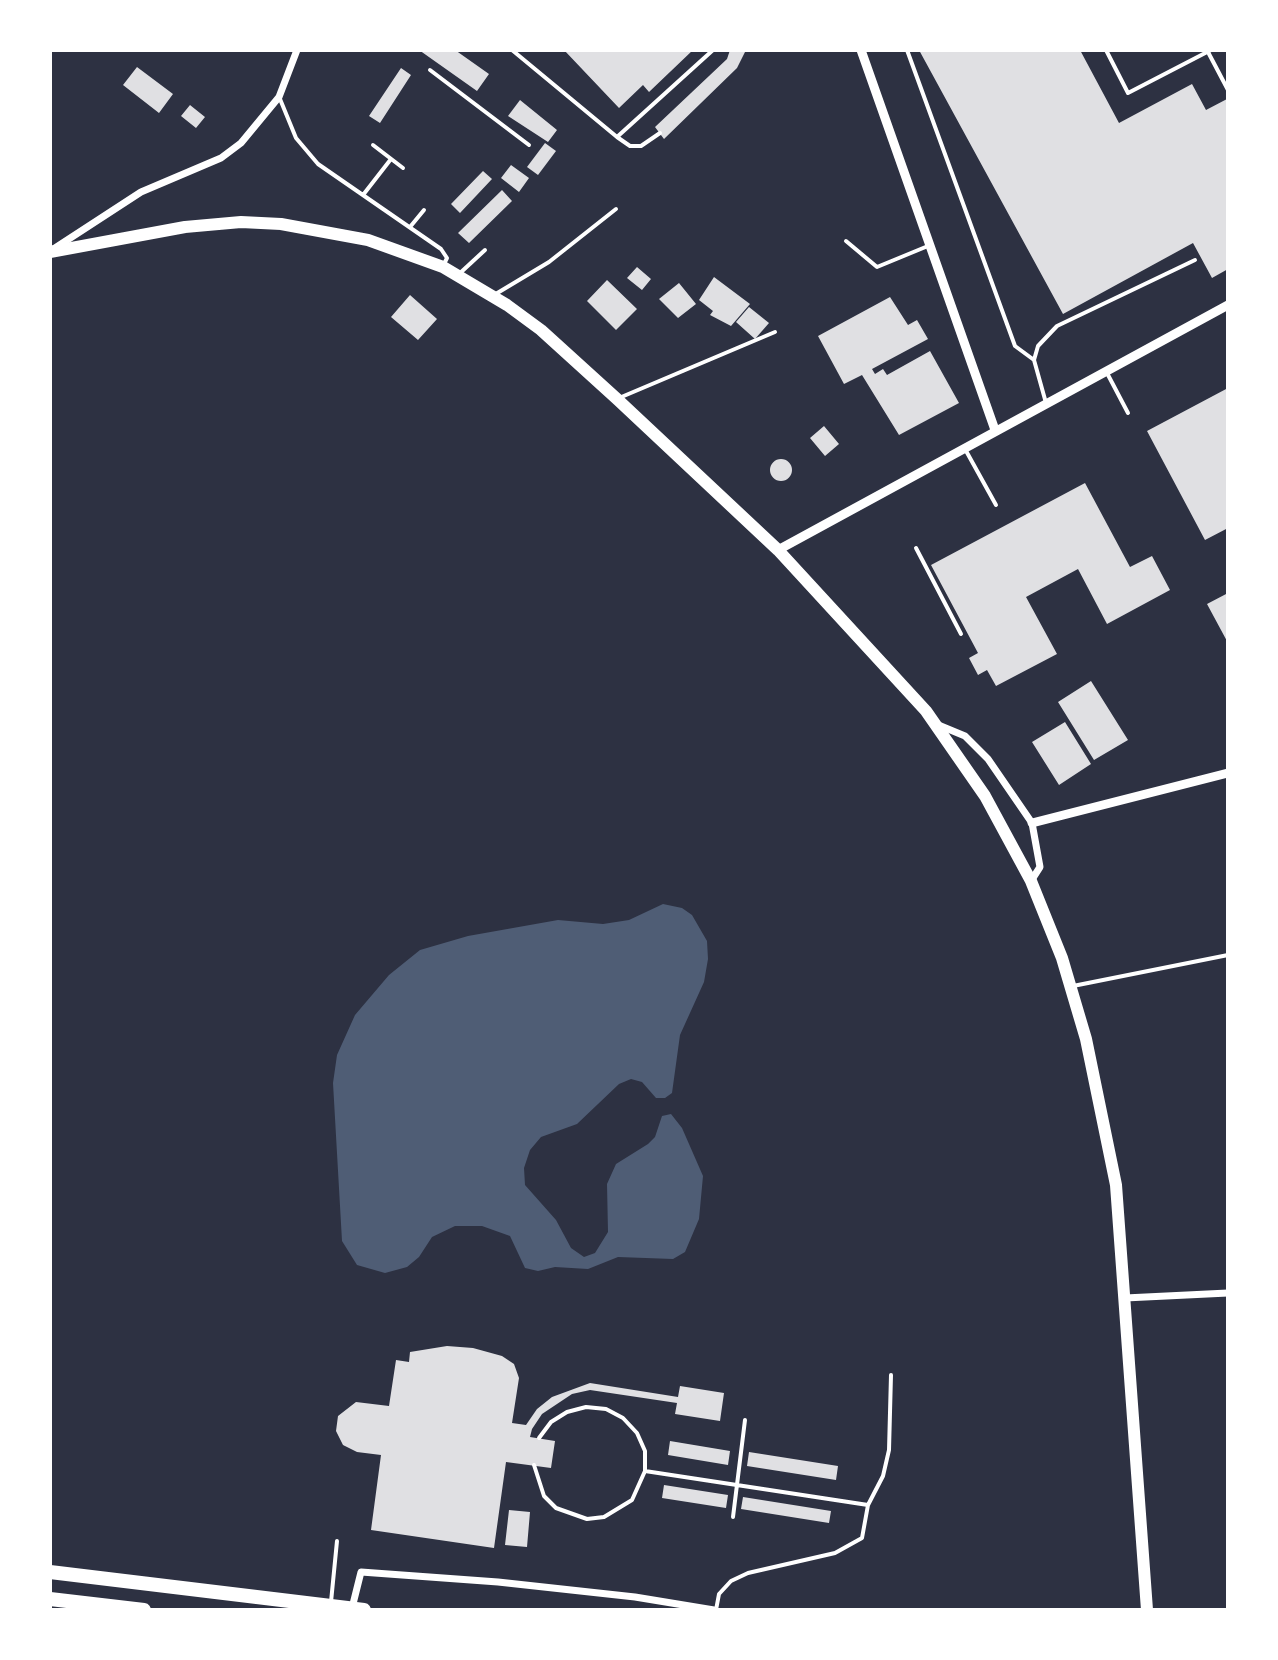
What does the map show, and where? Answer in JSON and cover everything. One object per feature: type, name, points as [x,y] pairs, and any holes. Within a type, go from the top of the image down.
[{"type":"highway","points":[[50,252],[185,227],[268,223],[320,229],[368,240],[443,267],[541,330],[617,399],[778,550],[885,663],[934,723],[985,796],[1031,881],[1071,986],[1110,1145],[1125,1298],[1147,1610]]},
{"type":"highway","points":[[50,1572],[364,1610]]},
{"type":"highway","points":[[50,1599],[144,1610]]},
{"type":"street","points":[[50,252],[141,192],[221,158],[267,115],[279,97],[297,50]]},
{"type":"street","points":[[861,50],[995,430]]},
{"type":"street","points":[[778,550],[1228,305]]},
{"type":"street","points":[[934,723],[965,736],[988,759],[1032,823],[1040,867],[1031,881]]},
{"type":"street","points":[[1032,823],[1228,773]]},
{"type":"street","points":[[1125,1298],[1228,1293]]},
{"type":"street","points":[[352,1610],[361,1572],[498,1582],[635,1597],[715,1610]]},
{"type":"lane","points":[[512,50],[630,146],[641,146],[660,133]]},
{"type":"lane","points":[[617,137],[713,50]]},
{"type":"lane","points":[[907,50],[1015,346],[1034,360]]},
{"type":"lane","points":[[1106,50],[1128,93],[1210,51],[1228,90]]},
{"type":"lane","points":[[430,70],[529,145]]},
{"type":"lane","points":[[279,97],[296,138],[318,164],[441,249],[447,258],[443,267]]},
{"type":"lane","points":[[373,145],[403,168]]},
{"type":"lane","points":[[363,195],[391,159]]},
{"type":"lane","points":[[492,296],[549,262],[616,209]]},
{"type":"lane","points":[[410,227],[424,210]]},
{"type":"lane","points":[[846,241],[877,267],[928,246]]},
{"type":"lane","points":[[457,275],[485,250]]},
{"type":"lane","points":[[1046,403],[1034,360],[1038,346],[1057,326],[1195,260]]},
{"type":"lane","points":[[617,399],[775,332]]},
{"type":"lane","points":[[1106,371],[1128,413]]},
{"type":"lane","points":[[964,447],[996,505]]},
{"type":"lane","points":[[916,548],[961,634]]},
{"type":"lane","points":[[1071,986],[1228,955]]},
{"type":"lane","points":[[715,1610],[719,1594],[731,1581],[748,1573],[835,1553],[862,1538],[868,1505],[883,1476],[889,1450],[891,1375]]},
{"type":"lane","points":[[534,1465],[544,1496],[571,1516],[587,1519],[604,1517],[625,1506],[641,1487],[645,1471],[645,1451],[637,1433],[623,1418],[606,1409],[586,1407],[567,1412],[551,1422],[539,1438]]},
{"type":"lane","points":[[733,1517],[745,1420]]},
{"type":"lane","points":[[645,1471],[868,1505]]},
{"type":"lane","points":[[330,1610],[337,1541]]},
{"type":"water","points":[[663,904],[682,908],[692,915],[707,941],[708,959],[704,982],[680,1035],[672,1093],[665,1098],[656,1098],[642,1082],[631,1079],[619,1084],[577,1124],[541,1137],[530,1150],[524,1168],[525,1185],[556,1220],[571,1248],[584,1257],[595,1253],[608,1232],[607,1184],[616,1164],[648,1144],[655,1137],[662,1116],[671,1114],[682,1128],[703,1176],[699,1219],[685,1252],[673,1259],[618,1257],[588,1269],[555,1267],[538,1271],[525,1268],[510,1236],[482,1226],[455,1226],[432,1237],[419,1257],[407,1267],[385,1273],[357,1265],[342,1241],[333,1083],[337,1055],[355,1015],[389,975],[420,950],[468,936],[558,920],[603,924],[629,920]]},
{"type":"building","points":[[419,50],[455,50],[489,74],[477,91]]},
{"type":"building","points":[[564,50],[693,50],[649,92],[643,85],[619,108]]},
{"type":"building","points":[[730,50],[746,50],[737,68],[664,139],[655,127],[727,59]]},
{"type":"building","points":[[919,50],[1080,50],[1119,123],[1192,84],[1206,110],[1227,99],[1228,269],[1212,278],[1193,243],[1063,314]]},
{"type":"building","points":[[137,67],[173,94],[159,113],[123,85]]},
{"type":"building","points":[[401,68],[411,75],[380,123],[369,116]]},
{"type":"building","points":[[520,100],[557,130],[548,142],[508,116]]},
{"type":"building","points":[[190,105],[205,117],[196,128],[181,116]]},
{"type":"building","points":[[545,143],[556,151],[538,175],[527,167]]},
{"type":"building","points":[[511,165],[529,178],[519,192],[501,178]]},
{"type":"building","points":[[483,171],[492,179],[460,213],[451,204]]},
{"type":"building","points":[[502,190],[512,201],[469,243],[458,233]]},
{"type":"building","points":[[637,267],[651,279],[642,290],[627,278]]},
{"type":"building","points":[[714,277],[750,304],[731,326],[710,315],[713,311],[699,300]]},
{"type":"building","points":[[607,280],[637,309],[616,330],[587,301]]},
{"type":"building","points":[[679,283],[696,304],[678,318],[659,299]]},
{"type":"building","points":[[410,295],[437,319],[418,340],[391,317]]},
{"type":"building","points":[[890,297],[908,325],[917,320],[928,339],[872,369],[875,374],[883,369],[887,375],[930,351],[959,403],[899,435],[862,375],[844,384],[818,336]]},
{"type":"building","points":[[749,307],[769,323],[755,339],[736,322]]},
{"type":"building","points":[[1228,388],[1228,528],[1205,540],[1147,431]]},
{"type":"building","points":[[824,426],[839,444],[825,456],[810,438]]},
{"type":"building","points":[[781,459],[789,462],[792,470],[789,478],[781,481],[773,478],[770,470],[773,462]]},
{"type":"building","points":[[1085,483],[1130,567],[1152,556],[1170,590],[1107,624],[1078,569],[1026,597],[1057,654],[996,686],[987,670],[978,675],[969,658],[978,653],[931,565]]},
{"type":"building","points":[[1228,593],[1228,643],[1207,604]]},
{"type":"building","points":[[1091,681],[1128,740],[1094,760],[1058,702]]},
{"type":"building","points":[[1065,722],[1091,764],[1059,785],[1032,742]]},
{"type":"building","points":[[447,1346],[473,1348],[502,1356],[514,1364],[519,1378],[512,1423],[526,1425],[537,1409],[552,1397],[590,1383],[678,1397],[680,1386],[724,1393],[720,1421],[675,1414],[677,1403],[590,1390],[572,1394],[542,1414],[532,1429],[530,1437],[555,1441],[551,1468],[506,1462],[494,1548],[371,1530],[381,1455],[357,1452],[343,1445],[336,1431],[338,1416],[356,1402],[389,1406],[396,1360],[409,1362],[410,1352]]},
{"type":"building","points":[[670,1441],[730,1451],[728,1465],[668,1455]]},
{"type":"building","points":[[749,1452],[838,1466],[836,1480],[747,1466]]},
{"type":"building","points":[[664,1485],[728,1495],[726,1508],[662,1498]]},
{"type":"building","points":[[743,1497],[831,1511],[829,1523],[741,1509]]},
{"type":"building","points":[[509,1510],[530,1512],[527,1547],[505,1545]]}]
